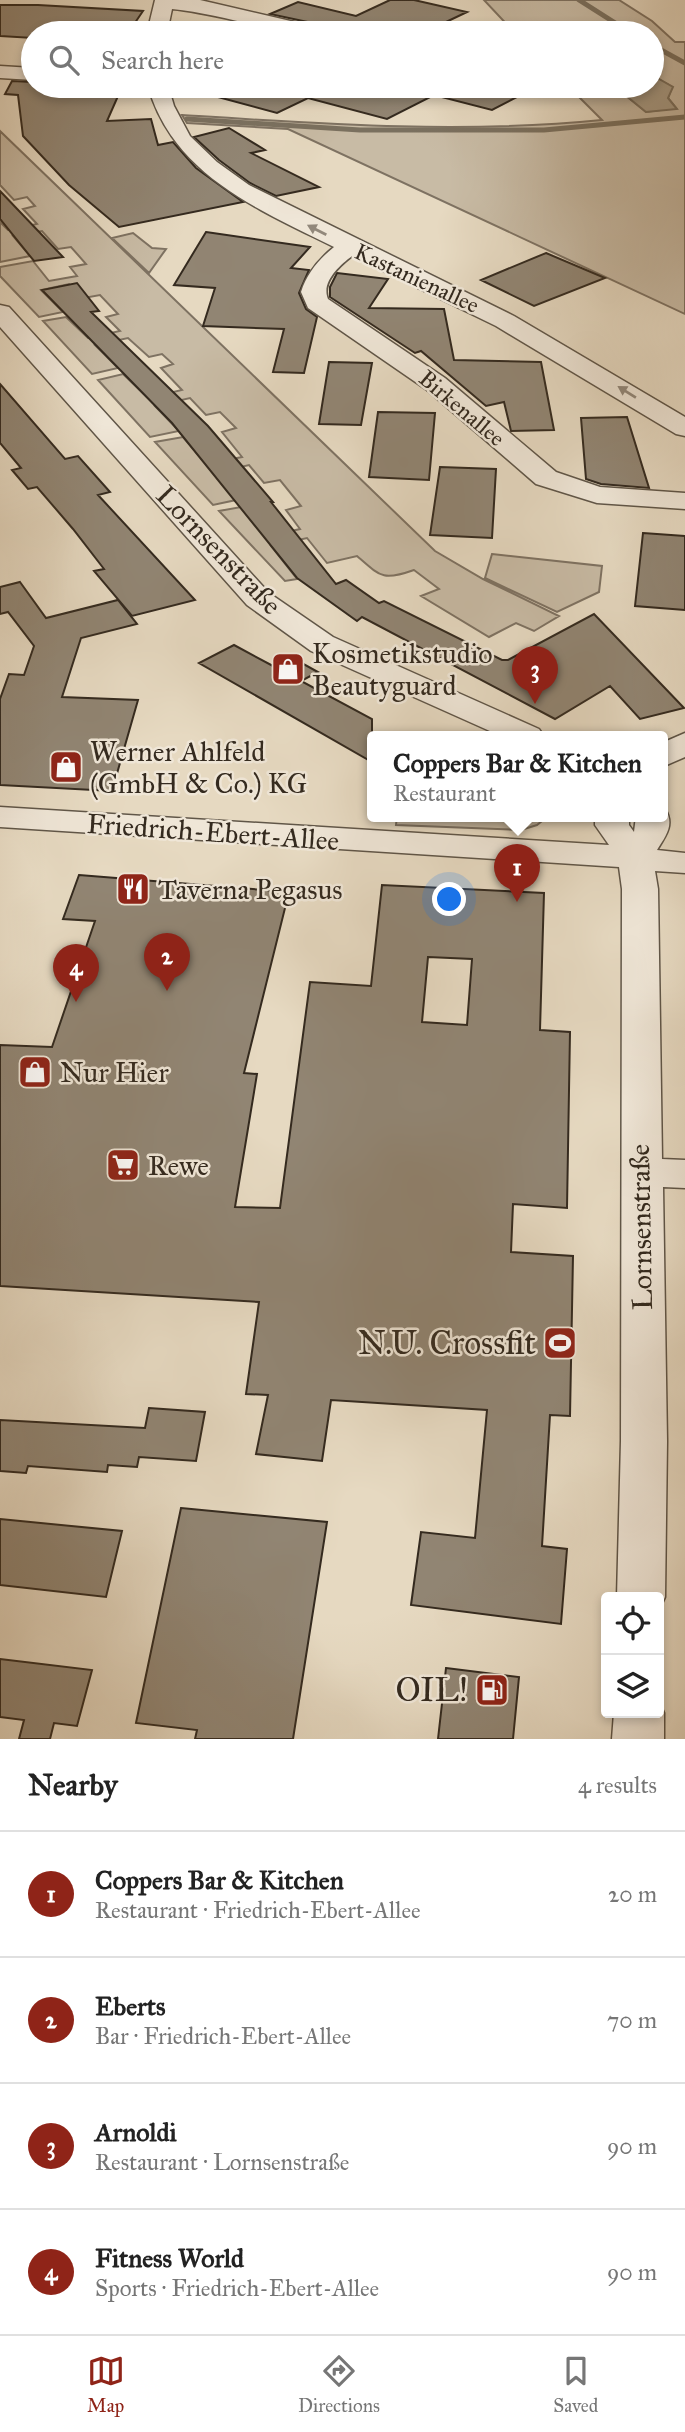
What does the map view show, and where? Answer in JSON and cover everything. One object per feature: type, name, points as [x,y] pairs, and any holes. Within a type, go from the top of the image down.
[{"type":"street","points":[[160,21],[164,1],[266,21]]},
{"type":"street","points":[[0,72],[21,73]]},
{"type":"street","name":"Kastanienallee","points":[[161,100],[178,138],[222,178],[258,201],[505,321],[685,428]]},
{"type":"street","name":"Birkenallee","points":[[351,246],[336,256],[319,277],[313,292],[317,303],[436,384],[535,471],[562,485],[597,495],[685,501]]},
{"type":"street","name":"Lornsenstraße","points":[[0,312],[258,599],[322,644],[517,731]]},
{"type":"street","name":"Friedrich-Ebert-Allee","points":[[0,817],[362,842],[556,850],[685,863]]},
{"type":"street","name":"Lornsenstraße","points":[[612,822],[635,858],[640,889],[644,1441],[641,1592]]},
{"type":"street","points":[[635,858],[652,831],[653,822]]},
{"type":"street","points":[[640,1172],[685,1174]]},
{"type":"street","points":[[638,1739],[639,1718]]},
{"type":"shaded area","points":[[484,0],[619,0],[652,21],[504,21]]},
{"type":"shaded area","points":[[664,32],[675,42],[685,42],[685,314],[288,129],[187,123],[182,115],[392,126],[550,124],[602,120],[580,98],[629,98],[646,112],[676,108],[668,98],[672,87],[664,82]]},
{"type":"shaded area","points":[[664,82],[673,87],[668,98],[677,109],[646,112],[629,98],[664,98]]},
{"type":"shaded area","points":[[0,131],[435,551],[483,579],[559,616],[534,631],[516,623],[489,637],[421,596],[439,589],[414,570],[383,575],[357,556],[327,563],[307,538],[271,546],[297,579],[285,581],[219,511],[241,507],[265,537],[300,529],[286,510],[301,506],[280,480],[264,483],[249,465],[214,473],[236,500],[213,505],[155,442],[183,437],[206,464],[242,457],[222,432],[236,428],[220,412],[206,415],[190,398],[155,406],[179,431],[150,437],[98,380],[123,374],[148,398],[182,390],[161,368],[173,364],[162,354],[149,357],[128,338],[95,345],[118,368],[92,374],[43,321],[66,317],[88,338],[120,331],[106,317],[118,314],[100,295],[84,298],[69,284],[41,290],[63,312],[39,317],[0,276],[0,267],[33,261],[49,281],[77,276],[70,267],[86,264],[71,247],[58,249],[42,231],[13,236],[30,256],[0,262],[0,222],[8,230],[37,224],[23,209],[35,206],[27,197],[14,200],[0,185]]},
{"type":"shaded area","points":[[133,233],[152,248],[166,249],[149,273],[112,238]]},
{"type":"shaded area","points":[[492,554],[602,566],[599,592],[557,612],[485,578]]},
{"type":"shaded area","points":[[396,822],[541,822],[521,830],[396,825]]},
{"type":"building","points":[[390,0],[414,0],[467,12],[448,21],[303,21],[270,14],[298,2],[356,16]]},
{"type":"building","points":[[0,5],[143,11],[136,21],[21,21],[21,37],[0,36]]},
{"type":"building","points":[[12,81],[21,81],[21,98],[117,98],[107,121],[151,119],[158,145],[173,142],[196,168],[243,202],[119,227],[69,185],[23,136],[18,95],[5,94]]},
{"type":"building","points":[[222,98],[308,98],[277,113]]},
{"type":"building","points":[[308,98],[428,98],[387,119]]},
{"type":"building","points":[[446,98],[515,98],[492,110]]},
{"type":"building","points":[[229,128],[265,150],[251,153],[319,187],[276,196],[250,183],[194,137]]},
{"type":"building","points":[[0,191],[63,257],[34,261],[0,219]]},
{"type":"building","points":[[206,232],[310,247],[291,268],[309,270],[299,293],[306,309],[317,317],[304,373],[273,372],[284,329],[203,326],[215,288],[174,285]]},
{"type":"building","points":[[546,253],[605,278],[534,306],[481,280]]},
{"type":"building","points":[[337,273],[388,279],[369,308],[444,309],[454,360],[541,362],[554,430],[511,431],[504,402],[486,406],[421,351],[415,353],[330,297],[330,287]]},
{"type":"building","points":[[77,283],[99,311],[91,312],[208,426],[273,502],[336,584],[346,580],[379,603],[384,601],[502,660],[508,660],[594,614],[684,708],[640,719],[610,686],[555,719],[362,617],[357,621],[297,578],[172,423],[42,290]]},
{"type":"building","points":[[329,362],[372,363],[361,425],[319,424]]},
{"type":"building","points":[[0,384],[65,459],[78,456],[110,492],[98,495],[195,600],[132,616],[94,571],[104,569],[73,529],[37,487],[28,489],[12,470],[21,468],[0,443]]},
{"type":"building","points":[[378,412],[435,413],[429,480],[369,477]]},
{"type":"building","points":[[627,417],[649,488],[601,484],[586,479],[581,418]]},
{"type":"building","points":[[440,467],[496,469],[492,538],[430,535]]},
{"type":"building","points":[[643,533],[685,536],[685,610],[635,606]]},
{"type":"building","points":[[20,582],[46,618],[118,600],[137,624],[81,638],[62,697],[138,700],[112,791],[0,785],[0,699],[9,674],[24,675],[34,646],[8,612],[0,614],[0,587]]},
{"type":"building","points":[[234,645],[273,666],[289,656],[318,672],[301,681],[372,719],[372,731],[367,731],[367,759],[199,663]]},
{"type":"building","points":[[79,875],[289,892],[244,1073],[257,1074],[235,1207],[280,1208],[310,982],[371,986],[382,885],[544,893],[540,1030],[570,1032],[567,1208],[513,1204],[511,1252],[573,1256],[570,1416],[550,1415],[542,1546],[567,1549],[561,1624],[411,1605],[421,1532],[475,1538],[487,1410],[331,1400],[322,1461],[256,1454],[268,1395],[246,1394],[259,1302],[0,1286],[0,1045],[52,1047],[95,921],[63,919]],"holes":[[[428,957],[472,959],[467,1025],[422,1022]]]},
{"type":"building","points":[[149,1408],[205,1412],[196,1461],[139,1457],[137,1467],[108,1465],[107,1472],[28,1466],[26,1473],[0,1471],[0,1420],[145,1428]]},
{"type":"building","points":[[181,1508],[327,1522],[293,1739],[195,1739],[197,1730],[136,1723]]},
{"type":"building","points":[[0,1519],[122,1531],[106,1597],[0,1585]]},
{"type":"building","points":[[0,1659],[92,1670],[77,1726],[54,1723],[50,1739],[19,1739],[24,1720],[0,1717]]},
{"type":"building","points":[[446,1668],[519,1677],[513,1739],[438,1739]]},
{"type":"waterway","points":[[579,0],[612,21]]},
{"type":"waterway","points":[[664,52],[685,63]]},
{"type":"waterway","points":[[187,119],[360,130],[544,130],[685,117]]},
{"type":"place","name":"Kosmetikstudio Beautyguard","points":[[288,669]]},
{"type":"place","name":"Arnoldi","points":[[535,704]]},
{"type":"place","name":"Werner Ahlfeld (GmbH & Co.) KG","points":[[66,767]]},
{"type":"place","name":"Taverna Pegasus","points":[[133,889]]},
{"type":"place","name":"Coppers Bar & Kitchen","points":[[517,902]]},
{"type":"place","name":"Eberts","points":[[167,991]]},
{"type":"place","name":"Fitness World","points":[[76,1002]]},
{"type":"place","name":"Nur Hier","points":[[35,1072]]},
{"type":"place","name":"Rewe","points":[[123,1165]]},
{"type":"place","name":"N.U. Crossfit","points":[[560,1343]]},
{"type":"place","name":"OIL!","points":[[492,1690]]}]
